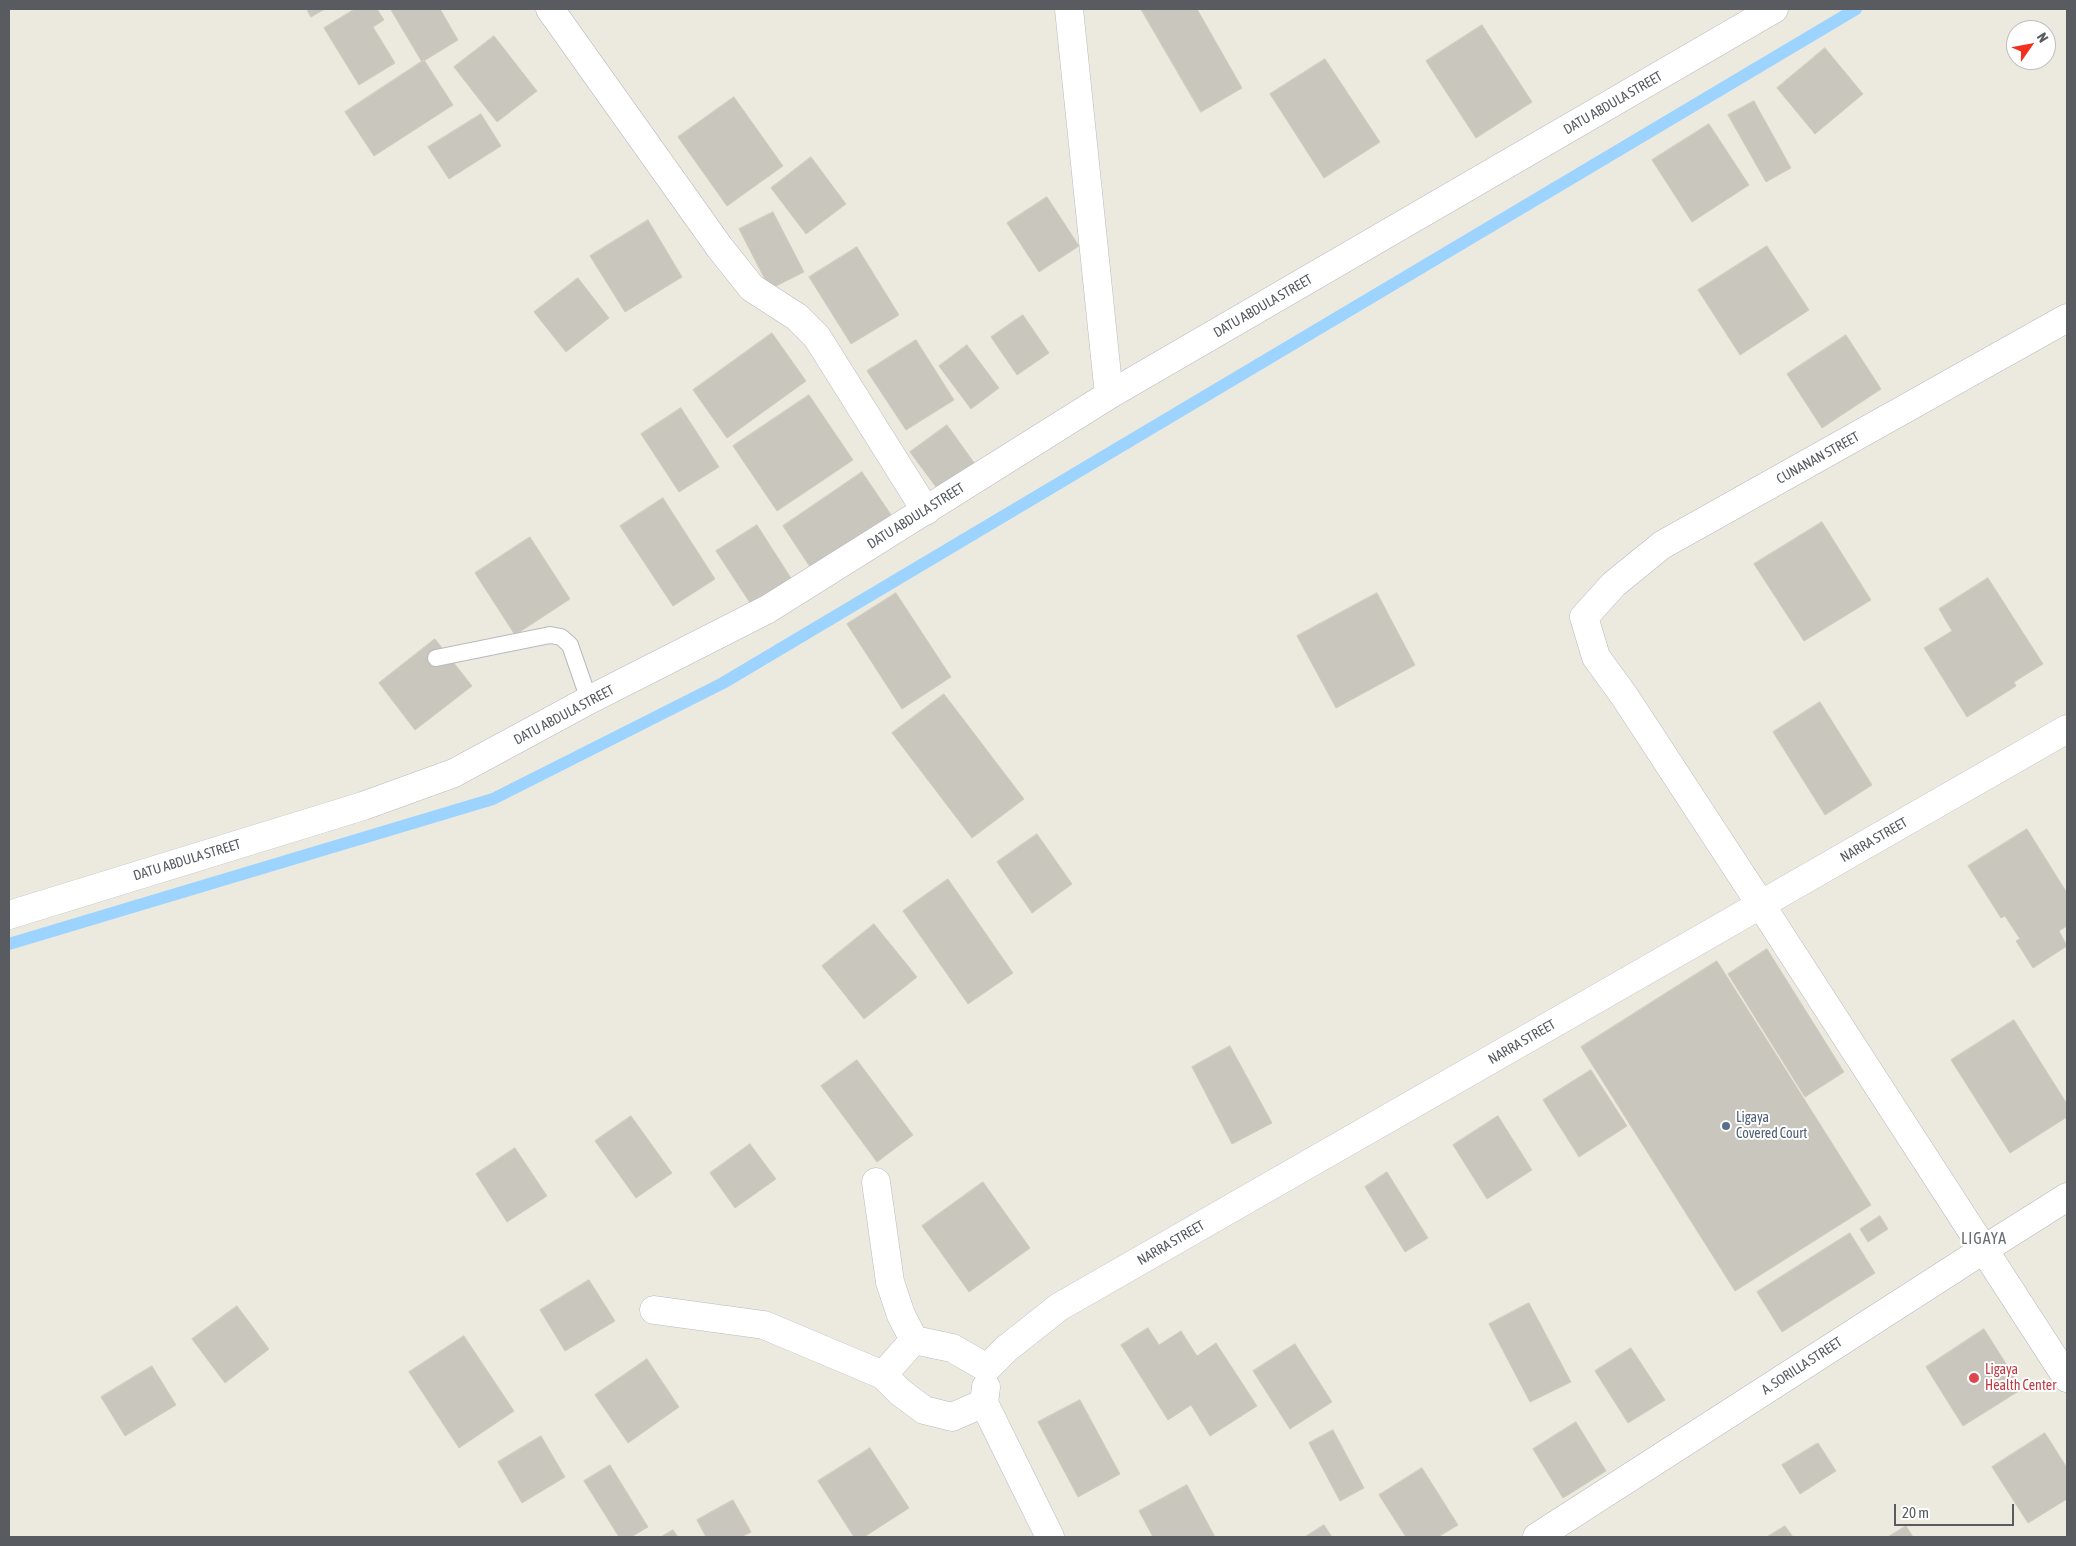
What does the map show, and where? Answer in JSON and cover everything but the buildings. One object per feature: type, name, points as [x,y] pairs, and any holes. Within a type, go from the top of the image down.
[{"type":"street","points":[[550,9],[720,248],[752,288],[797,317],[817,337],[926,511]]},
{"type":"street","points":[[1069,9],[1109,396]]},
{"type":"street","name":"DATU ABDULA STREET","points":[[9,915],[363,806],[454,773],[589,700],[768,609],[1109,396],[1774,9]]},
{"type":"street","name":"CUNANAN STREET","points":[[1761,905],[1625,697],[1596,657],[1584,617],[1614,584],[1662,545],[2067,318]]},
{"type":"street","name":"NARRA STREET","points":[[987,1368],[1006,1349],[1059,1307],[2067,729]]},
{"type":"street","points":[[1761,905],[2067,1378]]},
{"type":"street","points":[[876,1182],[890,1282],[901,1315],[914,1340]]},
{"type":"street","name":"A. SORILLA STREET","points":[[1537,1537],[2067,1197]]},
{"type":"street","points":[[654,1310],[764,1325],[883,1375],[900,1392],[924,1410],[952,1417],[984,1404]]},
{"type":"street","points":[[914,1340],[952,1348],[987,1368],[984,1404],[1050,1537]]},
{"type":"street","points":[[883,1375],[914,1340]]},
{"type":"lane","points":[[436,658],[550,635],[561,637],[570,645],[589,700]]},
{"type":"waterway","points":[[9,944],[493,799],[723,683],[1856,9]]},
{"type":"place","name":"Ligaya Covered Court","points":[[1726,1126]]},
{"type":"place","name":"Ligaya Health Center","points":[[1974,1378]]},
{"type":"district","name":"LIGAYA","points":[[1984,1239]]}]
